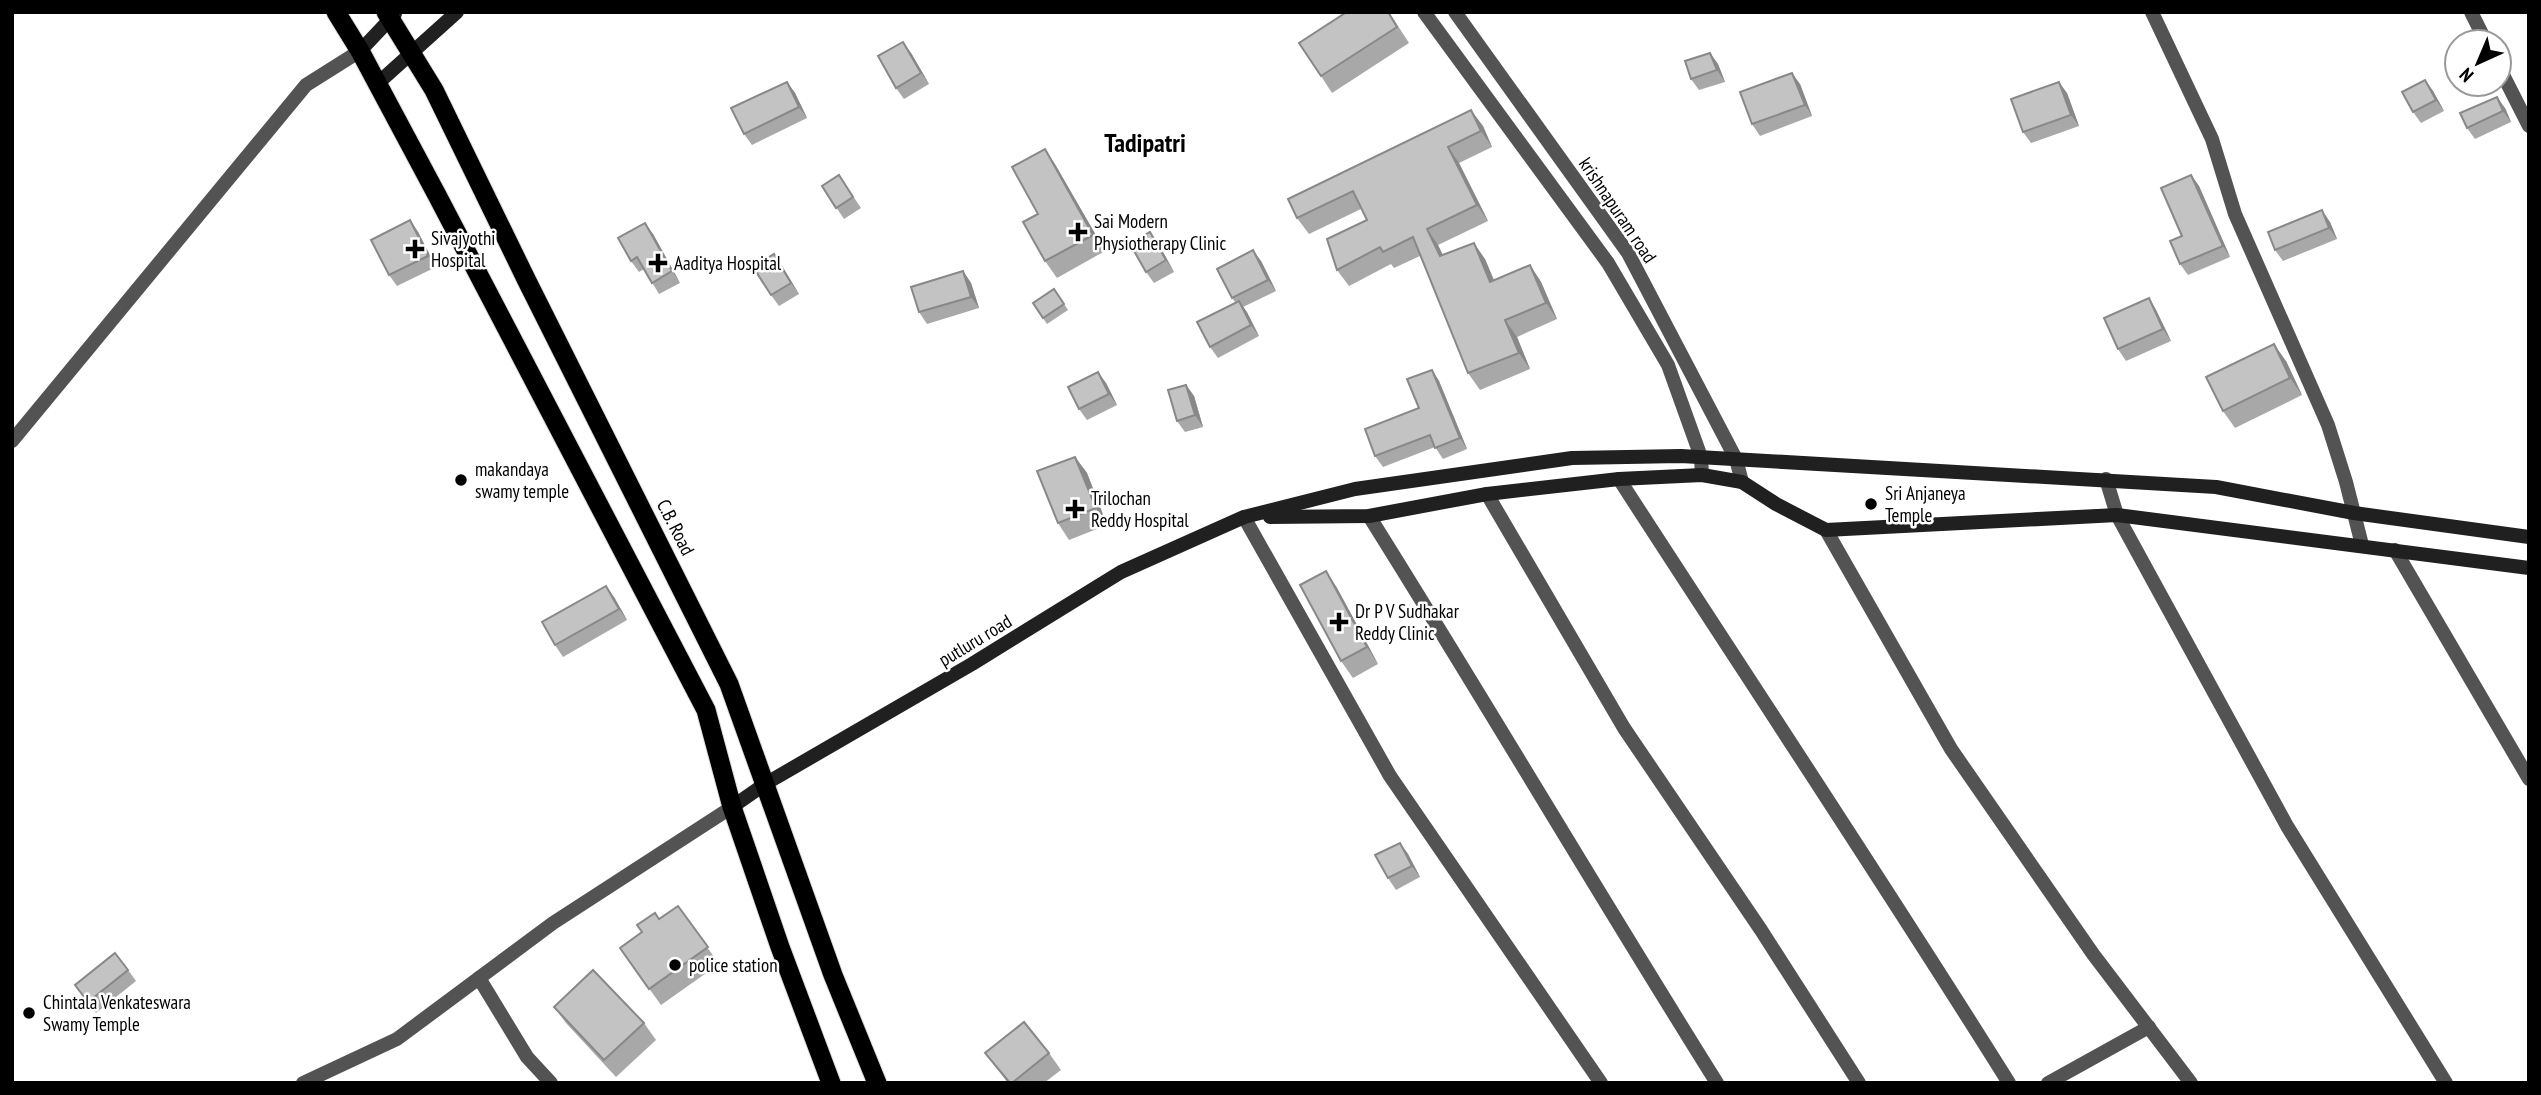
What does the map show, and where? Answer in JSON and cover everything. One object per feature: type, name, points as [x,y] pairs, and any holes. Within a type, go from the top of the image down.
[{"type":"highway","points":[[336,12],[360,51],[706,710],[732,807],[831,1083]]},
{"type":"highway","name":"C.B. Road","points":[[391,14],[434,90],[729,684],[833,975],[877,1083]]},
{"type":"main road","points":[[377,84],[457,12]]},
{"type":"main road","points":[[360,51],[391,14]]},
{"type":"main road","points":[[1244,517],[1355,489],[1572,458],[1701,457],[2216,487],[2354,513],[2529,537]]},
{"type":"main road","points":[[1244,517],[1369,516],[1487,494],[1619,479],[1702,475],[1742,482],[1825,530],[2117,515],[2529,568]]},
{"type":"main road","name":"putluru road","points":[[732,807],[765,784],[972,664],[1121,572],[1244,517]]},
{"type":"street","name":"krishnapuram road","points":[[1424,12],[1608,264],[1668,365],[1701,457],[1702,475]]},
{"type":"street","name":"krishnapuram road","points":[[1455,12],[1628,253],[1736,459],[1742,482]]},
{"type":"street","points":[[2152,12],[2212,139],[2235,214],[2328,425],[2362,545]]},
{"type":"street","points":[[2472,12],[2480,28]]},
{"type":"street","points":[[12,441],[306,85],[360,51]]},
{"type":"street","points":[[2513,94],[2529,125]]},
{"type":"street","points":[[1619,479],[1886,886],[2009,1083]]},
{"type":"street","points":[[2106,479],[2117,515],[2287,826],[2446,1083]]},
{"type":"street","points":[[1487,494],[1625,728],[1761,930],[1859,1083]]},
{"type":"street","points":[[1369,516],[1486,702],[1636,955],[1717,1083]]},
{"type":"street","points":[[1244,517],[1390,776],[1601,1083]]},
{"type":"street","points":[[1825,530],[1951,749],[2093,954],[2191,1083]]},
{"type":"street","points":[[2395,550],[2529,779]]},
{"type":"street","points":[[303,1083],[397,1039],[553,923],[732,807]]},
{"type":"street","points":[[479,978],[527,1057],[551,1083]]},
{"type":"street","points":[[2048,1083],[2148,1027]]},
{"type":"building","points":[[1344,12],[1388,12],[1397,27],[1321,76],[1299,43]]},
{"type":"building","points":[[903,42],[921,73],[896,88],[878,56]]},
{"type":"building","points":[[1710,53],[1717,70],[1691,79],[1685,61]]},
{"type":"building","points":[[1792,73],[1805,105],[1752,124],[1740,92]]},
{"type":"building","points":[[2425,80],[2436,100],[2413,112],[2402,92]]},
{"type":"building","points":[[787,82],[799,107],[744,134],[731,108]]},
{"type":"building","points":[[2059,82],[2071,115],[2023,132],[2011,99]]},
{"type":"building","points":[[2495,98],[2497,98],[2503,111],[2467,128],[2460,113]]},
{"type":"building","points":[[1471,110],[1481,131],[1448,147],[1477,205],[1427,229],[1440,256],[1474,243],[1490,282],[1530,265],[1546,303],[1505,320],[1519,353],[1468,373],[1413,237],[1383,252],[1380,247],[1337,270],[1327,239],[1367,220],[1353,191],[1297,218],[1288,199]]},
{"type":"building","points":[[1045,149],[1093,235],[1045,261],[1023,222],[1038,214],[1012,167]]},
{"type":"building","points":[[839,175],[853,197],[836,208],[822,186]]},
{"type":"building","points":[[2191,175],[2223,246],[2180,264],[2170,241],[2182,236],[2161,188]]},
{"type":"building","points":[[2322,210],[2329,228],[2275,250],[2268,232]]},
{"type":"building","points":[[410,220],[428,256],[389,275],[371,240]]},
{"type":"building","points":[[645,223],[672,271],[652,283],[637,257],[631,261],[618,238]]},
{"type":"building","points":[[1150,232],[1166,260],[1146,272],[1130,244]]},
{"type":"building","points":[[1253,250],[1268,280],[1232,298],[1217,269]]},
{"type":"building","points":[[774,254],[791,283],[771,295],[753,267]]},
{"type":"building","points":[[963,271],[971,297],[919,312],[911,287]]},
{"type":"building","points":[[1054,289],[1064,304],[1043,318],[1033,303]]},
{"type":"building","points":[[2149,298],[2163,329],[2118,349],[2104,318]]},
{"type":"building","points":[[1239,301],[1251,325],[1210,347],[1197,322]]},
{"type":"building","points":[[2274,344],[2290,378],[2223,411],[2206,377]]},
{"type":"building","points":[[1432,370],[1460,438],[1435,448],[1430,435],[1375,456],[1365,429],[1419,408],[1407,379]]},
{"type":"building","points":[[1098,372],[1109,394],[1079,409],[1068,387]]},
{"type":"building","points":[[1186,385],[1195,415],[1177,421],[1168,390]]},
{"type":"building","points":[[1075,457],[1096,508],[1058,523],[1037,471]]},
{"type":"building","points":[[1326,571],[1367,647],[1341,661],[1300,585]]},
{"type":"building","points":[[606,586],[619,609],[555,645],[542,622]]},
{"type":"building","points":[[1400,843],[1412,866],[1388,878],[1375,855]]},
{"type":"building","name":"police station","points":[[678,906],[708,947],[649,989],[620,948],[642,932],[637,925],[655,913],[659,919]]},
{"type":"building","points":[[115,953],[128,970],[88,1002],[75,985]]},
{"type":"building","points":[[593,970],[644,1023],[604,1060],[554,1007]]},
{"type":"building","points":[[1024,1022],[1049,1053],[1010,1083],[985,1053]]},
{"type":"place","name":"Sai Modern Physiotherapy Clinic","points":[[1078,232]]},
{"type":"place","name":"Sivajyothi Hospital","points":[[415,249]]},
{"type":"place","name":"Aaditya Hospital","points":[[658,263]]},
{"type":"place","name":"makandaya swamy temple","points":[[461,480]]},
{"type":"place","name":"Sri Anjaneya Temple","points":[[1871,504]]},
{"type":"place","name":"Trilochan Reddy Hospital","points":[[1075,509]]},
{"type":"place","name":"Dr P V Sudhakar Reddy Clinic","points":[[1339,622]]},
{"type":"place","name":"police station","points":[[675,965]]},
{"type":"place","name":"Chintala Venkateswara Swamy Temple","points":[[29,1013]]},
{"type":"district","name":"Tadipatri","points":[[1145,143]]}]
